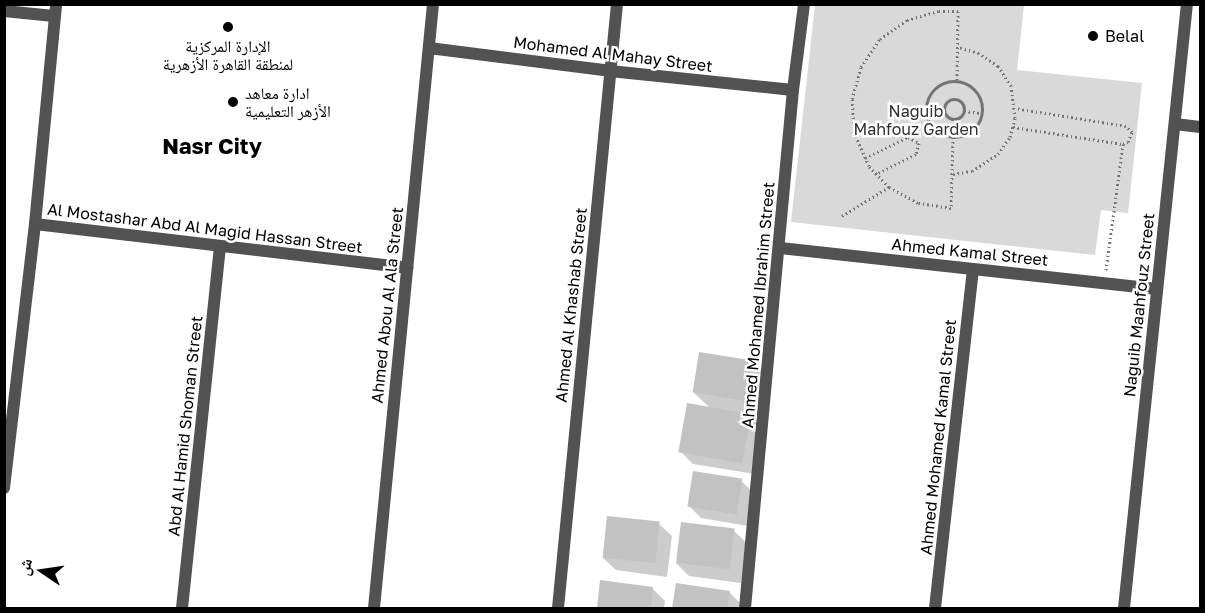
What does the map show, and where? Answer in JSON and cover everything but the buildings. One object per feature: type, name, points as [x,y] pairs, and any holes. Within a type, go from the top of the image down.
[{"type":"street","name":"Ahmed Abou Al Ala Street","points":[[374,609],[434,4]]},
{"type":"street","name":"Ahmed Al Khashab Street","points":[[558,609],[617,4]]},
{"type":"street","name":"Ahmed Mohamed Ibrahim Street","points":[[745,609],[793,90],[804,4]]},
{"type":"street","name":"Naguib Maahfouz Street","points":[[1124,609],[1187,4]]},
{"type":"street","points":[[4,11],[55,10],[35,224],[4,488]]},
{"type":"street","name":"Mohamed Al Mahay Street","points":[[429,48],[610,72],[793,90]]},
{"type":"street","points":[[1175,124],[1200,127]]},
{"type":"street","name":"Al Mostashar Abd Al Magid Hassan Street","points":[[35,224],[407,268]]},
{"type":"street","name":"Abd Al Hamid Shoman Street","points":[[182,609],[220,246]]},
{"type":"street","name":"Ahmed Kamal Street","points":[[780,248],[1157,289]]},
{"type":"street","name":"Ahmed Mohamed Kamal Street","points":[[935,609],[974,270]]},
{"type":"path","points":[[953,137],[951,208],[918,203],[890,187],[876,174],[865,158],[854,132],[852,99],[861,67],[875,46],[893,28],[907,20],[939,11],[958,10],[957,81]]},
{"type":"path","points":[[952,174],[972,171],[990,161],[1005,146],[1013,127],[1015,108],[1011,86],[998,66],[979,53],[958,47]]},
{"type":"path","points":[[957,81],[966,84],[978,96],[981,113],[974,128],[968,133],[953,137],[945,136],[932,127],[928,120],[927,104],[938,87],[957,81]]},
{"type":"path","points":[[944,108],[946,103],[955,100],[960,102],[964,111]]},
{"type":"path","points":[[927,104],[944,108],[950,119],[959,118],[964,111]]},
{"type":"path","points":[[1013,127],[1123,144],[1128,142],[1132,132],[1126,126],[1015,108]]},
{"type":"path","points":[[964,111],[981,113]]},
{"type":"path","points":[[865,158],[908,137],[919,143],[916,154],[876,174]]},
{"type":"path","points":[[1104,283],[1123,144]]},
{"type":"path","points":[[842,216],[890,187]]},
{"type":"green space","name":"Naguib Mahfouz Garden","points":[[815,5],[1024,5],[1017,70],[1142,83],[1128,213],[1101,210],[1095,255],[791,222]]},
{"type":"place","name":"الإدارة المركزية لمنطقة القاهرة الأزهرية","points":[[228,27]]},
{"type":"place","name":"Belal","points":[[1093,36]]},
{"type":"place","name":"ادارة معاهد الأزهر التعليمية","points":[[233,102]]},
{"type":"district","name":"Nasr City","points":[[212,146]]}]
